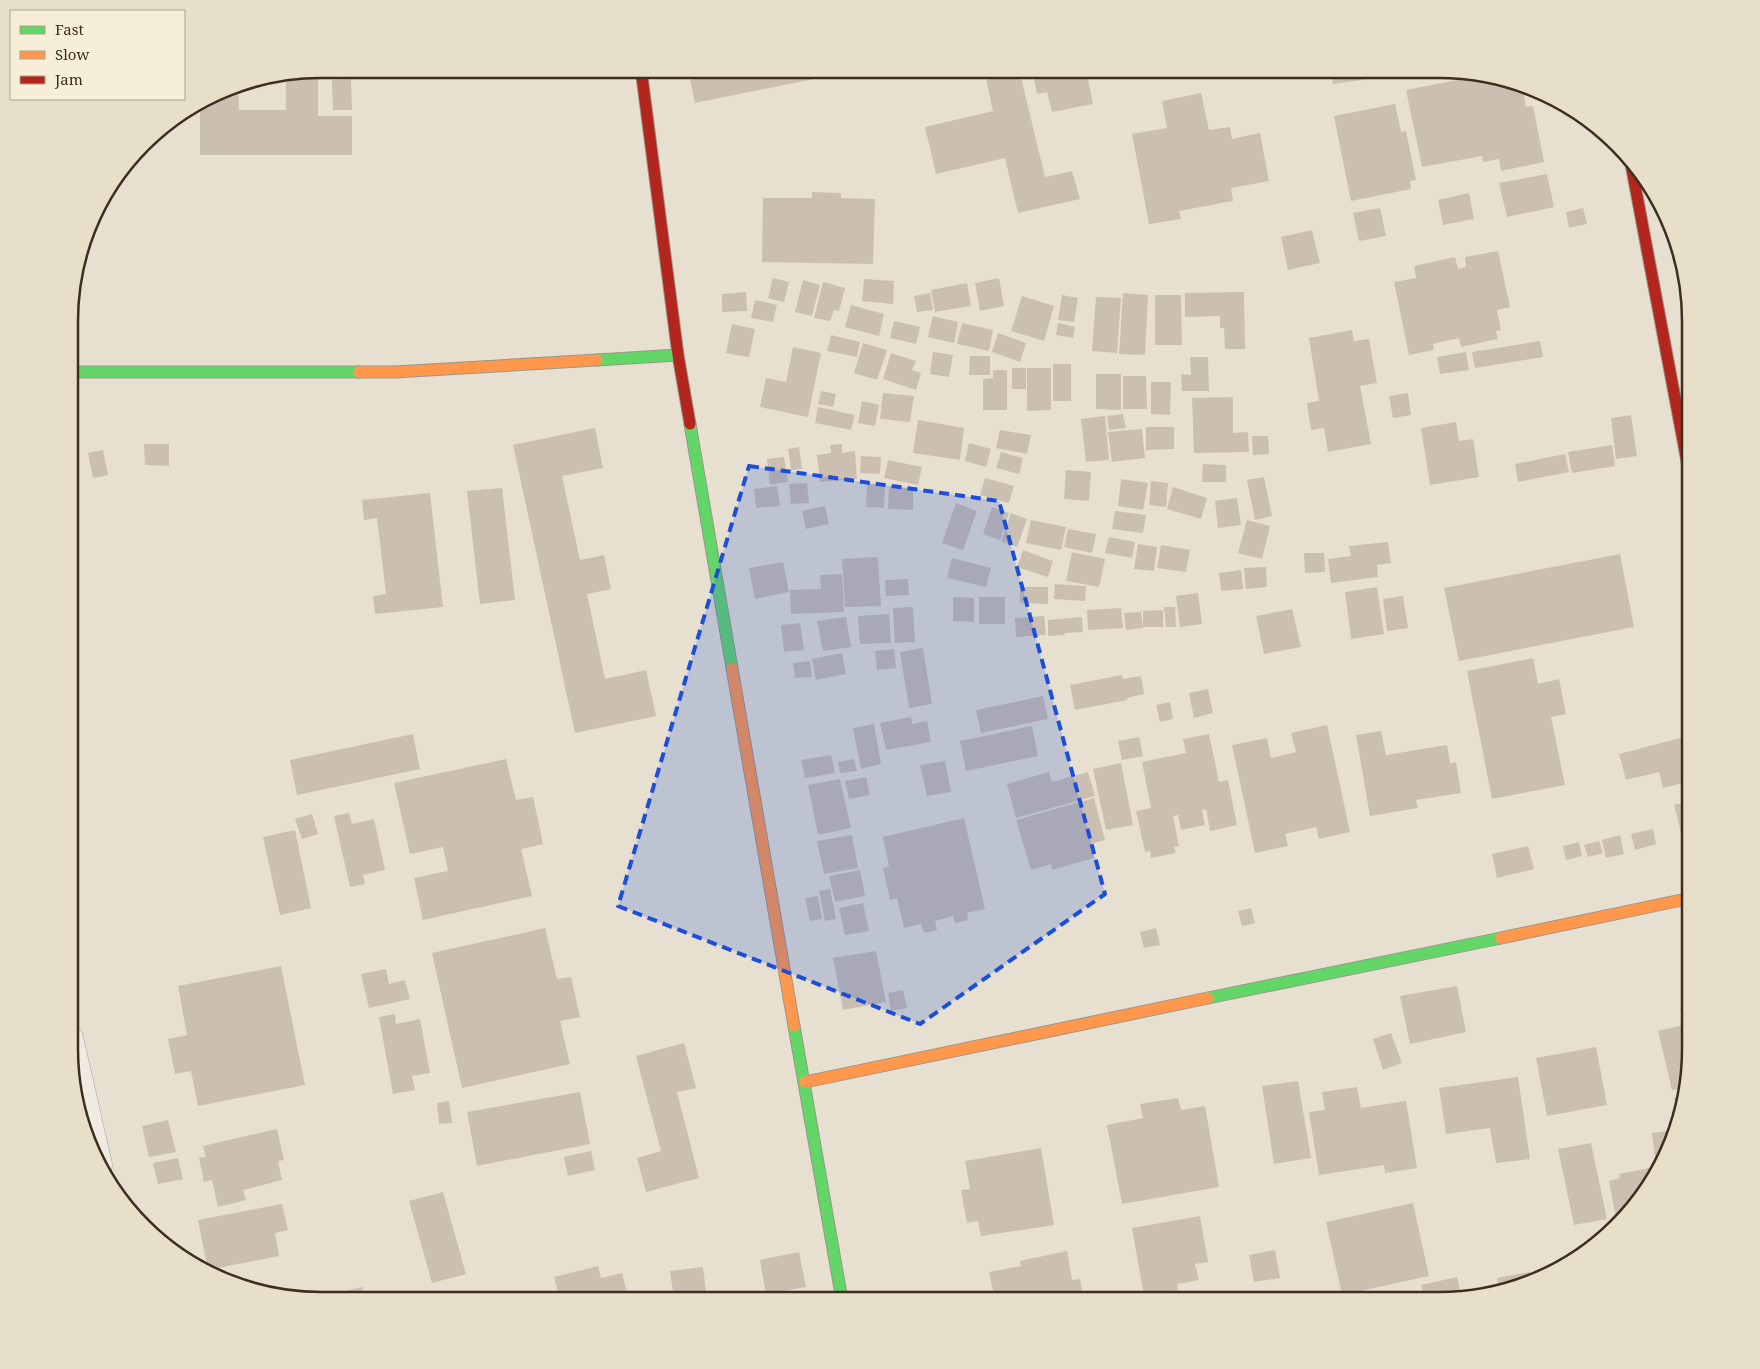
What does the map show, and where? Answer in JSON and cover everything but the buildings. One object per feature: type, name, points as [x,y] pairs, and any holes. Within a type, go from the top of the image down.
[{"type":"street","points":[[642,78],[678,356],[841,1292]]},
{"type":"street","points":[[1633,173],[1682,435]]},
{"type":"street","points":[[78,372],[395,372],[678,356]]},
{"type":"street","points":[[805,1082],[1682,900]]},
{"type":"street","points":[[82,1094],[85,1107]]},
{"type":"highlighted area","points":[[749,466],[999,501],[1105,894],[920,1024],[618,906]]},
{"type":"traffic: fast","points":[[597,360],[678,355]]},
{"type":"traffic: fast","points":[[78,372],[359,372]]},
{"type":"traffic: fast","points":[[690,424],[732,668]]},
{"type":"traffic: fast","points":[[1208,998],[1501,938]]},
{"type":"traffic: fast","points":[[794,1026],[841,1292]]},
{"type":"traffic: slow","points":[[359,372],[395,372],[597,360]]},
{"type":"traffic: slow","points":[[732,668],[794,1026]]},
{"type":"traffic: slow","points":[[1501,938],[1682,900]]},
{"type":"traffic: slow","points":[[805,1082],[1208,998]]},
{"type":"traffic: jam","points":[[642,78],[678,355],[690,424]]},
{"type":"traffic: jam","points":[[1633,173],[1682,435]]}]
